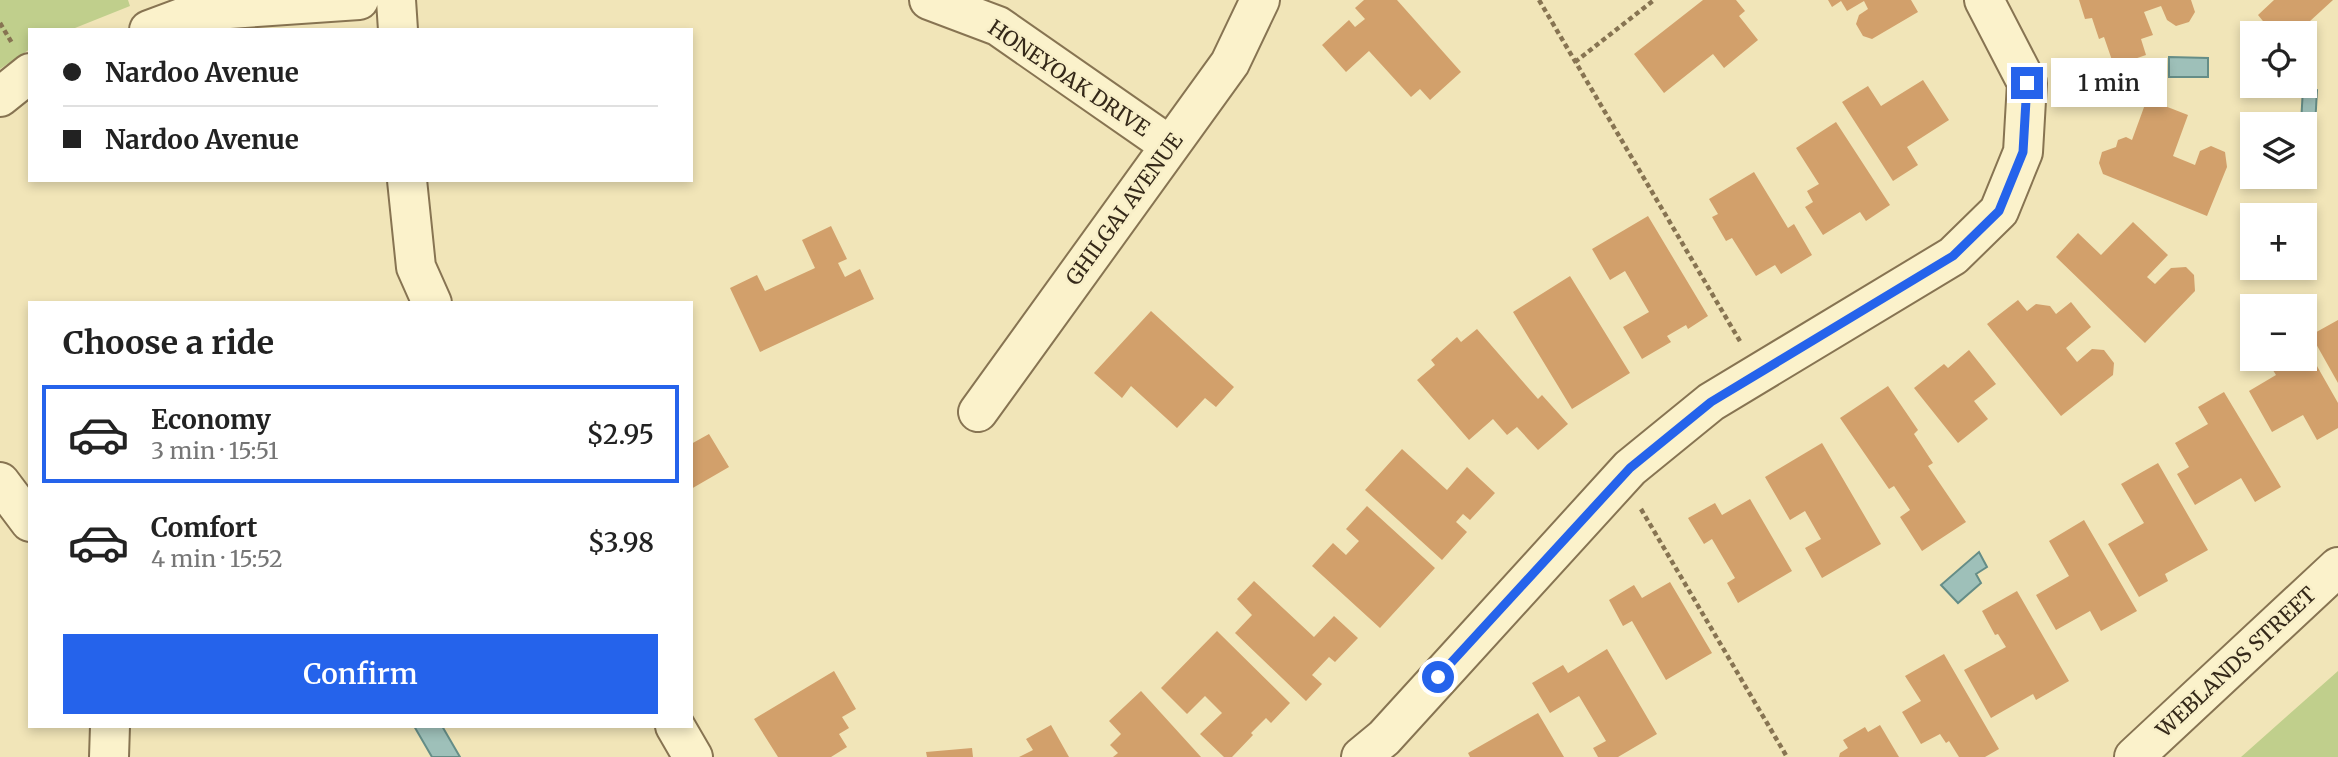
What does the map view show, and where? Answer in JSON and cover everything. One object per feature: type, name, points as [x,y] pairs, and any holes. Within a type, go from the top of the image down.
[{"type":"street","points":[[154,28],[200,11],[359,0]]},
{"type":"street","points":[[396,0],[398,28]]},
{"type":"street","name":"HONEYOAK DRIVE","points":[[929,0],[998,26],[1169,145]]},
{"type":"street","name":"GHILGAI AVENUE","points":[[978,412],[1230,63],[1261,0]]},
{"type":"street","points":[[1360,757],[1384,738],[1630,468],[1711,402],[1953,256],[1999,211],[2023,152],[2027,83],[1984,0]]},
{"type":"street","points":[[0,97],[28,75]]},
{"type":"street","points":[[407,182],[416,267],[431,301]]},
{"type":"street","points":[[0,482],[28,519]]},
{"type":"street","name":"WEBLANDS STREET","points":[[2134,757],[2338,567]]},
{"type":"street","points":[[109,757],[110,728]]},
{"type":"street","points":[[676,728],[693,757]]},
{"type":"path","points":[[1539,0],[1734,333],[1762,371]]},
{"type":"path","points":[[1575,62],[1654,0]]},
{"type":"path","points":[[1630,468],[1650,494],[1639,505],[1787,757]]},
{"type":"green space","points":[[0,0],[128,0],[130,6],[75,28],[28,28],[28,50],[0,69]]},
{"type":"green space","points":[[2338,671],[2338,757],[2241,757]]},
{"type":"water","points":[[2169,57],[2208,58],[2208,77],[2169,77]]},
{"type":"water","points":[[2302,98],[2317,98],[2316,112],[2302,112]]},
{"type":"water","points":[[1979,552],[1987,567],[1976,574],[1981,583],[1958,603],[1941,585]]},
{"type":"water","points":[[415,728],[443,728],[460,757],[432,757]]},
{"type":"building","points":[[1364,0],[1397,0],[1461,72],[1430,100],[1420,89],[1411,97],[1369,51],[1346,72],[1322,45],[1349,20],[1355,27],[1365,19],[1355,8]]},
{"type":"building","points":[[1703,0],[1736,0],[1745,11],[1739,16],[1758,40],[1724,68],[1713,54],[1664,93],[1634,54]]},
{"type":"building","points":[[1828,0],[1911,0],[1918,12],[1872,39],[1863,36],[1856,24],[1859,15],[1868,9],[1864,1],[1847,11],[1841,1],[1832,7]]},
{"type":"building","points":[[2079,0],[2191,0],[2195,12],[2189,22],[2176,26],[2167,20],[2161,6],[2144,12],[2153,35],[2141,39],[2146,55],[2114,66],[2104,37],[2099,39],[2092,18],[2085,19]]},
{"type":"building","points":[[2274,0],[2333,0],[2310,21],[2263,21],[2258,15]]},
{"type":"building","points":[[1923,80],[1949,120],[1907,147],[1918,165],[1893,181],[1842,102],[1868,86],[1881,106]]},
{"type":"building","points":[[2147,99],[2188,115],[2173,156],[2195,165],[2200,151],[2211,146],[2225,152],[2227,167],[2207,216],[2103,174],[2099,163],[2102,152],[2116,147],[2118,140],[2126,137],[2132,140]]},
{"type":"building","points":[[1836,122],[1890,205],[1866,221],[1860,212],[1823,235],[1805,207],[1813,202],[1807,191],[1819,184],[1796,148]]},
{"type":"building","points":[[1754,172],[1788,228],[1794,224],[1812,255],[1781,274],[1775,265],[1756,276],[1732,238],[1726,241],[1712,217],[1718,214],[1709,199]]},
{"type":"building","points":[[1648,216],[1708,316],[1688,329],[1686,325],[1667,336],[1671,342],[1642,359],[1623,327],[1649,312],[1625,271],[1610,280],[1592,249]]},
{"type":"building","points":[[2133,222],[2168,255],[2147,277],[2155,284],[2171,268],[2186,267],[2194,275],[2195,291],[2145,343],[2056,257],[2078,233],[2101,255]]},
{"type":"building","points":[[831,226],[847,259],[838,263],[845,277],[860,269],[874,299],[760,352],[730,288],[757,275],[765,291],[815,268],[802,240]]},
{"type":"building","points":[[1570,276],[1630,373],[1572,409],[1513,312]]},
{"type":"building","points":[[2018,300],[2027,311],[2036,304],[2050,306],[2056,314],[2071,302],[2091,327],[2066,348],[2077,362],[2092,349],[2104,350],[2114,363],[2113,375],[2061,416],[1987,324]]},
{"type":"building","points":[[1151,311],[1234,387],[1216,407],[1205,398],[1177,428],[1131,386],[1122,398],[1094,373]]},
{"type":"building","points":[[2338,320],[2338,383],[2317,346],[2317,332]]},
{"type":"building","points":[[1477,329],[1538,399],[1542,395],[1568,424],[1538,450],[1517,427],[1507,435],[1493,419],[1469,440],[1417,380],[1435,365],[1431,360],[1457,337],[1461,342]]},
{"type":"building","points":[[1969,350],[1996,384],[1974,401],[1988,419],[1958,443],[1914,388],[1944,364],[1948,368]]},
{"type":"building","points":[[2317,366],[2338,403],[2338,428],[2317,440],[2303,415],[2272,432],[2249,391],[2276,375],[2274,371],[2317,371]]},
{"type":"building","points":[[1888,386],[1918,430],[1914,434],[1933,463],[1928,466],[1966,522],[1922,551],[1900,517],[1910,510],[1894,486],[1889,489],[1840,418]]},
{"type":"building","points":[[2224,392],[2281,487],[2255,502],[2241,478],[2195,505],[2177,474],[2189,467],[2175,443],[2208,424],[2198,407]]},
{"type":"building","points":[[709,434],[729,467],[693,488],[693,443]]},
{"type":"building","points":[[1822,443],[1881,544],[1822,578],[1805,548],[1821,539],[1805,511],[1790,520],[1765,477]]},
{"type":"building","points":[[1402,449],[1447,490],[1467,467],[1495,493],[1470,520],[1463,514],[1456,522],[1467,532],[1442,560],[1365,490]]},
{"type":"building","points":[[2158,463],[2208,550],[2165,574],[2168,581],[2139,597],[2108,544],[2144,523],[2121,484]]},
{"type":"building","points":[[1750,499],[1792,571],[1738,603],[1727,583],[1735,578],[1712,539],[1704,544],[1688,518],[1715,503],[1722,515]]},
{"type":"building","points":[[1367,506],[1435,568],[1380,628],[1312,566],[1333,543],[1346,555],[1359,541],[1346,529]]},
{"type":"building","points":[[2084,520],[2137,611],[2101,631],[2090,611],[2056,630],[2036,595],[2069,576],[2049,541]]},
{"type":"building","points":[[1254,581],[1314,637],[1334,616],[1358,638],[1335,662],[1329,657],[1312,675],[1322,684],[1306,701],[1235,633],[1252,615],[1237,599]]},
{"type":"building","points":[[1670,582],[1712,653],[1666,680],[1632,621],[1623,626],[1609,600],[1634,585],[1642,598]]},
{"type":"building","points":[[2017,591],[2069,681],[2036,700],[2033,694],[1991,718],[1964,670],[2006,647],[1998,634],[1995,635],[1982,611]]},
{"type":"building","points":[[1217,631],[1290,703],[1271,723],[1266,718],[1232,757],[1224,757],[1200,734],[1222,713],[1205,696],[1187,714],[1161,688]]},
{"type":"building","points":[[1607,649],[1657,734],[1618,757],[1598,757],[1593,748],[1606,741],[1579,696],[1550,713],[1532,683],[1563,665],[1568,673]]},
{"type":"building","points":[[1944,654],[1999,749],[1985,757],[1959,757],[1949,741],[1946,743],[1940,734],[1921,744],[1902,712],[1921,701],[1905,676]]},
{"type":"building","points":[[834,671],[856,709],[842,717],[849,728],[839,734],[847,747],[831,757],[778,757],[754,719]]},
{"type":"building","points":[[1141,691],[1201,757],[1113,757],[1118,753],[1110,745],[1121,734],[1109,721]]},
{"type":"building","points":[[1538,713],[1564,757],[1470,757],[1468,753]]},
{"type":"building","points":[[1051,725],[1069,757],[1019,757],[1033,750],[1026,739]]},
{"type":"building","points":[[1880,725],[1899,757],[1839,757],[1840,753],[1848,748],[1843,740],[1865,727],[1868,732]]},
{"type":"building","points":[[972,748],[973,757],[927,757],[926,752]]},
{"type":"route","points":[[1438,677],[1630,468],[1711,402],[1953,256],[1999,211],[2023,152],[2027,83]]}]
